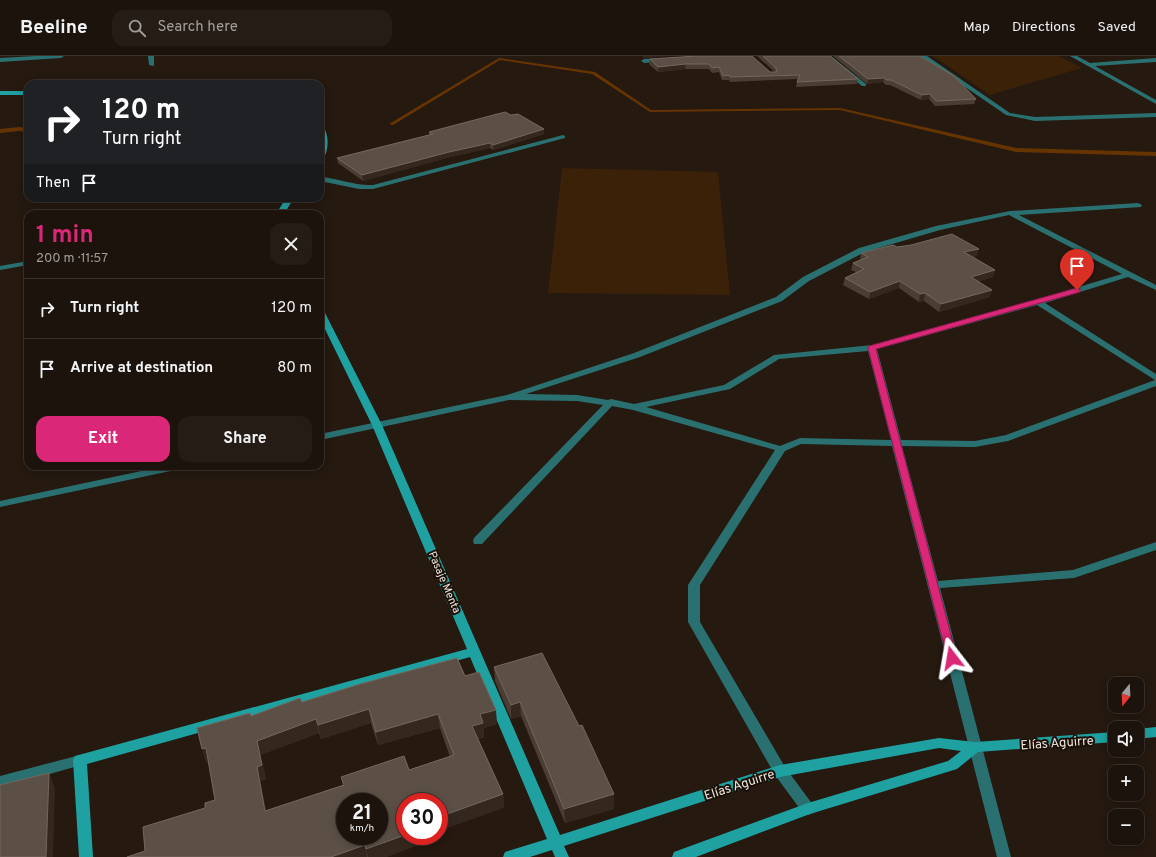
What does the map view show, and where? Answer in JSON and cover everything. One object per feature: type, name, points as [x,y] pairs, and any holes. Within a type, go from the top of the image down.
[{"type":"street","points":[[0,60],[61,56]]},
{"type":"street","points":[[151,56],[152,65]]},
{"type":"street","points":[[828,56],[864,85]]},
{"type":"street","points":[[923,56],[1008,114],[1035,119],[1156,115]]},
{"type":"street","points":[[1073,56],[1156,102]]},
{"type":"street","points":[[644,61],[667,60]]},
{"type":"street","points":[[1089,65],[1156,60]]},
{"type":"street","points":[[0,93],[24,93]]},
{"type":"street","points":[[324,132],[326,142],[324,154]]},
{"type":"street","points":[[324,179],[341,181],[354,186],[373,187],[563,137]]},
{"type":"street","points":[[324,436],[509,397],[637,355],[779,299],[806,279],[862,250],[939,228],[1010,213],[1138,205]]},
{"type":"street","points":[[1010,213],[1156,288]]},
{"type":"street","points":[[0,268],[24,264]]},
{"type":"street","points":[[634,407],[727,387],[738,382],[764,363],[777,357],[872,348],[1038,302],[1130,274]]},
{"type":"street","points":[[1038,302],[1156,378]]},
{"type":"street","name":"Pasaje Menta","points":[[324,319],[377,425],[562,857]]},
{"type":"street","points":[[872,348],[1004,857]]},
{"type":"street","points":[[808,809],[780,770],[694,622],[694,585],[781,449],[800,441],[975,444],[1008,438],[1156,383]]},
{"type":"street","points":[[509,397],[577,398],[611,402],[634,407],[781,449]]},
{"type":"street","points":[[478,541],[611,402]]},
{"type":"street","points":[[0,504],[154,470]]},
{"type":"street","points":[[933,584],[1074,574],[1156,546]]},
{"type":"street","points":[[0,782],[475,651]]},
{"type":"street","points":[[1144,733],[1156,732]]},
{"type":"street","name":"Elías Aguirre","points":[[510,857],[780,770],[939,744],[975,747],[1108,738]]},
{"type":"street","points":[[679,857],[808,809],[952,765],[975,747]]},
{"type":"street","points":[[80,760],[86,857]]},
{"type":"shaded area","points":[[933,56],[1059,56],[1082,68],[990,95]]},
{"type":"shaded area","points":[[562,168],[718,172],[730,295],[548,293]]},
{"type":"building","points":[[697,56],[752,56],[770,72],[777,72],[776,68],[763,56],[830,56],[858,79],[797,82],[800,75],[730,77],[729,75],[723,76],[719,67],[712,68],[709,64],[686,64],[658,67],[650,59]]},
{"type":"building","points":[[839,56],[920,56],[954,76],[976,99],[936,101],[930,94],[922,95],[891,80],[884,78],[868,79]]},
{"type":"building","points":[[505,112],[511,115],[518,114],[544,129],[493,145],[490,143],[449,152],[362,175],[337,158],[433,134],[429,132]]},
{"type":"building","points":[[952,234],[979,249],[964,252],[995,270],[971,277],[992,290],[941,304],[925,293],[920,294],[900,281],[870,292],[845,278],[864,269],[853,263],[868,257],[861,253],[893,245],[897,247],[911,245]]},
{"type":"building","points":[[542,653],[579,726],[582,725],[614,794],[564,809],[520,702],[511,705],[494,667]]},
{"type":"building","points":[[457,658],[465,676],[479,672],[496,710],[480,714],[483,723],[472,726],[503,794],[448,814],[448,793],[396,793],[396,838],[388,841],[388,793],[336,793],[336,845],[365,845],[331,857],[127,857],[145,851],[143,827],[205,808],[205,803],[215,800],[206,748],[202,749],[197,728],[250,713],[251,716],[300,698],[302,702],[360,684]],"holes":[[[369,709],[376,732],[438,714],[454,755],[409,770],[404,756],[341,777],[344,785],[265,811],[257,767],[262,765],[257,741],[316,719],[318,725]]]},
{"type":"building","points":[[49,773],[46,857],[0,857],[0,785]]},
{"type":"building","points":[[365,845],[377,845],[366,849]]},
{"type":"waterway","points":[[391,124],[499,59],[593,73],[650,111],[840,109],[1016,150],[1156,154]]},
{"type":"waterway","points":[[0,131],[24,130]]},
{"type":"route","points":[[952,658],[872,348],[1077,290]]}]
